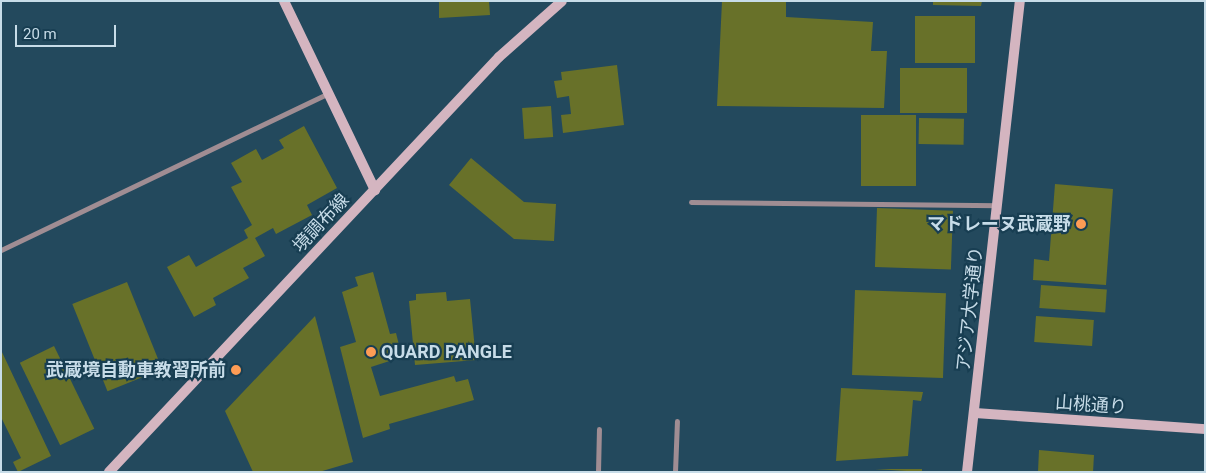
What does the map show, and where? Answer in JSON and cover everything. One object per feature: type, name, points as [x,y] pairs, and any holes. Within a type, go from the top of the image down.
[{"type":"street","points":[[284,1],[374,190]]},
{"type":"street","name":"境調布線","points":[[109,472],[499,57],[562,1]]},
{"type":"street","name":"アジア大学通り","points":[[967,472],[1020,1]]},
{"type":"street","points":[[1,250],[328,93]]},
{"type":"street","points":[[691,202],[998,205]]},
{"type":"street","name":"山桃通り","points":[[975,413],[1205,429]]},
{"type":"street","points":[[675,472],[677,421]]},
{"type":"street","points":[[598,472],[599,429]]},
{"type":"building","points":[[439,1],[489,1],[490,15],[439,18]]},
{"type":"building","points":[[722,1],[786,1],[786,17],[873,22],[871,51],[887,51],[884,108],[717,106]]},
{"type":"building","points":[[933,1],[982,1],[981,6],[933,5]]},
{"type":"building","points":[[915,16],[975,16],[975,63],[915,63]]},
{"type":"building","points":[[617,65],[624,125],[563,133],[561,115],[571,114],[569,96],[557,98],[554,81],[562,80],[561,72]]},
{"type":"building","points":[[900,68],[967,68],[967,113],[900,113]]},
{"type":"building","points":[[551,106],[553,137],[524,139],[522,108]]},
{"type":"building","points":[[861,115],[916,115],[916,186],[861,186]]},
{"type":"building","points":[[919,118],[964,119],[964,145],[919,144]]},
{"type":"building","points":[[304,126],[337,188],[307,205],[312,215],[276,234],[273,228],[255,238],[265,256],[243,268],[249,278],[213,298],[216,305],[194,317],[167,267],[189,255],[196,267],[248,238],[244,230],[252,225],[231,187],[242,182],[231,163],[256,149],[262,160],[284,148],[279,140]]},
{"type":"building","points":[[471,158],[524,202],[556,204],[554,241],[514,239],[449,185]]},
{"type":"building","name":"マドレーヌ武蔵野","points":[[1055,184],[1113,189],[1106,285],[1033,280],[1034,259],[1049,261]]},
{"type":"building","points":[[877,208],[953,211],[951,270],[875,267]]},
{"type":"building","name":"QUARD PANGLE","points":[[373,272],[390,334],[396,333],[402,357],[371,367],[380,396],[454,376],[456,382],[468,379],[474,400],[389,424],[390,429],[363,438],[340,347],[356,342],[342,292],[358,286],[355,277]]},
{"type":"building","points":[[127,282],[162,369],[108,391],[72,304]]},
{"type":"building","points":[[1041,285],[1107,290],[1105,313],[1039,308]]},
{"type":"building","points":[[855,290],[946,293],[943,378],[852,375]]},
{"type":"building","points":[[446,292],[447,301],[470,299],[476,360],[415,365],[409,301],[416,300],[416,294]]},
{"type":"building","points":[[315,316],[353,462],[319,472],[253,472],[225,411]]},
{"type":"building","points":[[1036,316],[1094,320],[1092,346],[1034,342]]},
{"type":"building","points":[[54,346],[94,429],[60,445],[20,363]]},
{"type":"building","points":[[1,350],[51,456],[18,472],[13,462],[21,458],[1,417]]},
{"type":"building","points":[[841,388],[923,392],[921,401],[913,400],[908,456],[836,461]]},
{"type":"building","points":[[1039,450],[1094,455],[1093,472],[1038,472]]},
{"type":"building","points":[[875,469],[922,469],[922,472]]},
{"type":"place","name":"マドレーヌ武蔵野","points":[[1081,224]]},
{"type":"place","name":"QUARD PANGLE","points":[[371,352]]},
{"type":"place","name":"武蔵境自動車教習所前","points":[[236,370]]}]
